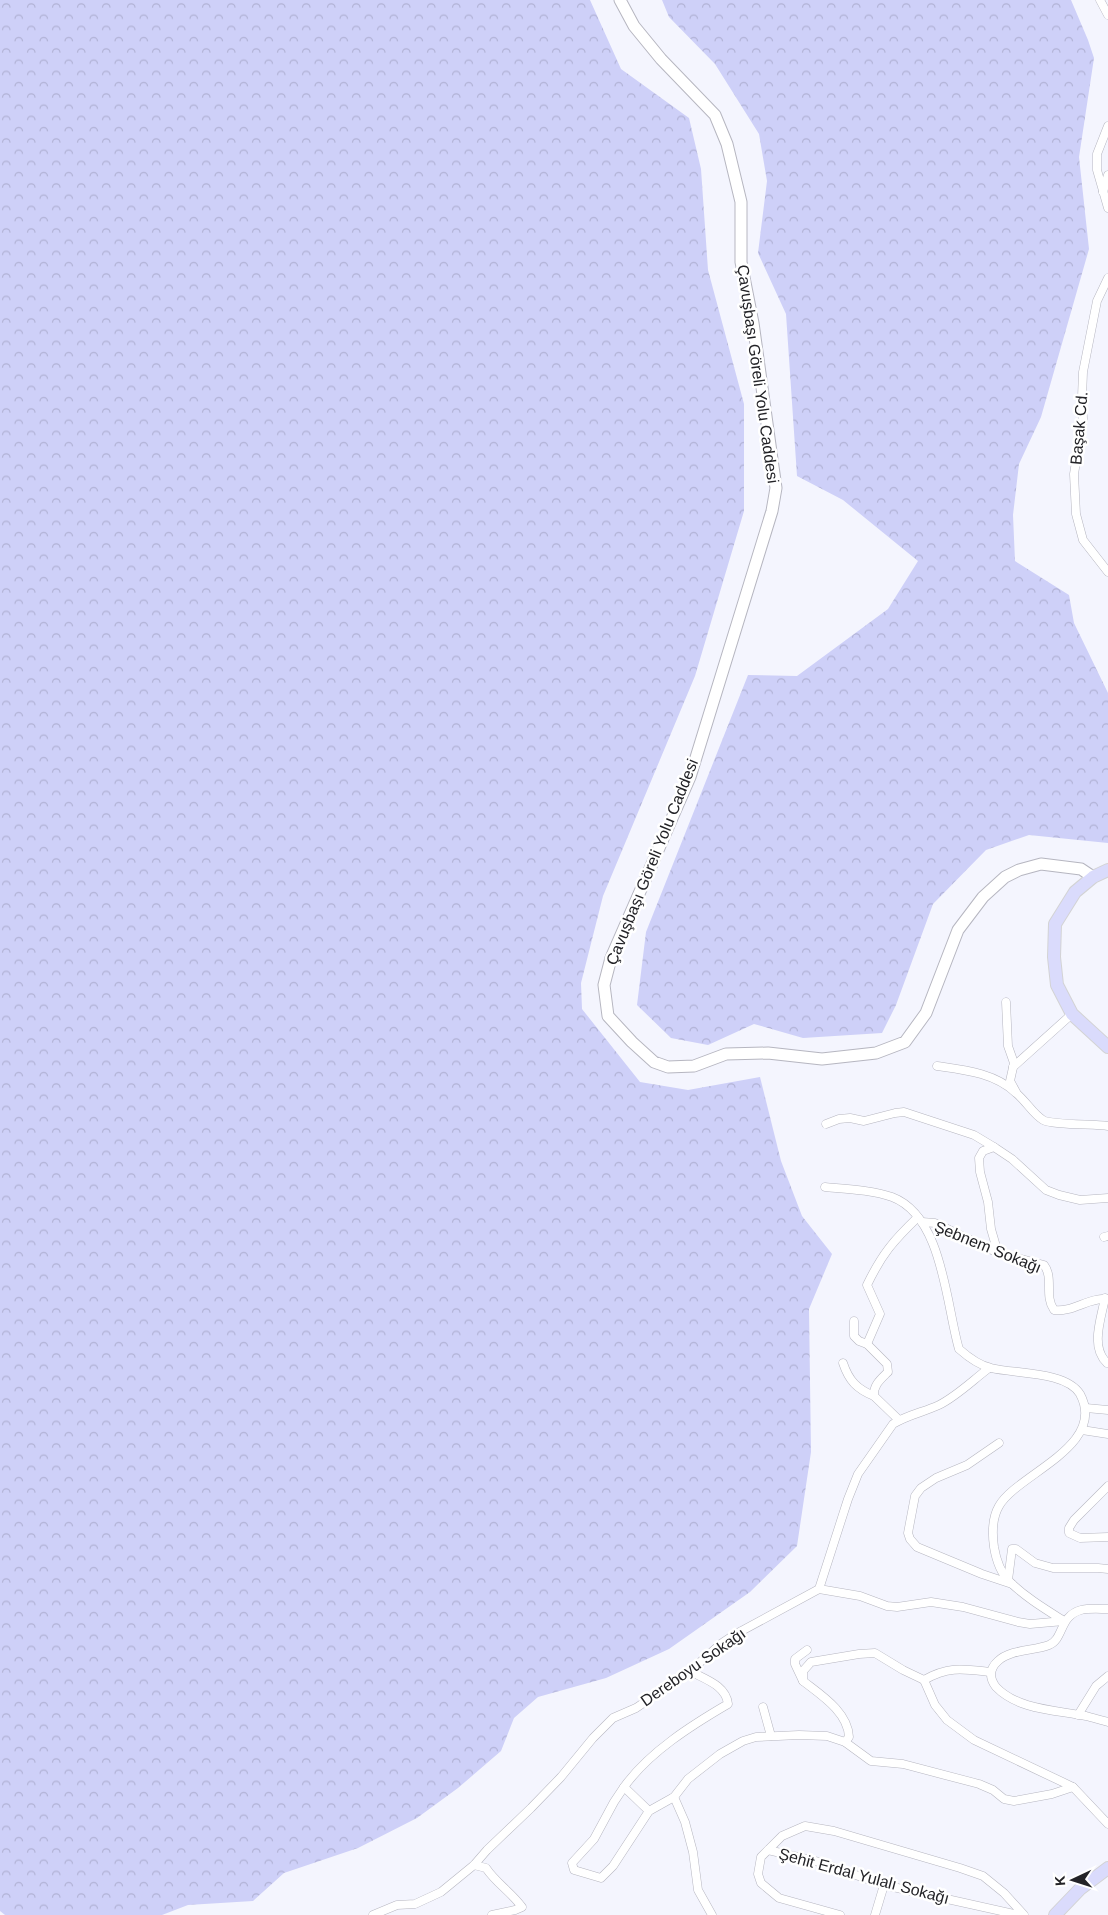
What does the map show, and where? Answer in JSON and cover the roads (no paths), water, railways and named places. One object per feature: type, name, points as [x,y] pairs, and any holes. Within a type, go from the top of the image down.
[{"type":"main road","name":"Çavuşbaşı Göreli Yolu Caddesi","points":[[620,0],[634,26],[661,58],[715,115],[727,144],[741,202],[741,262],[753,323],[776,488],[772,511],[690,777],[611,958],[604,985],[608,1016],[654,1062],[668,1067],[694,1066],[726,1054],[768,1052],[822,1059],[876,1053],[905,1042],[926,1014],[958,930],[983,898],[1005,877],[1018,870],[1041,864],[1082,869],[1094,877]]},
{"type":"main road","points":[[1108,870],[1094,877],[1075,892],[1055,924],[1054,957],[1057,985],[1072,1014],[1108,1047]]},
{"type":"main road","points":[[1055,1915],[1080,1889],[1108,1868]]},
{"type":"street","points":[[1100,0],[1108,15]]},
{"type":"street","points":[[1108,126],[1097,154],[1097,170],[1108,208]]},
{"type":"street","points":[[1103,194],[1108,175]]},
{"type":"street","name":"Başak Cd.","points":[[1108,278],[1097,301],[1083,372],[1083,419],[1074,474],[1076,514],[1082,540],[1108,572]]},
{"type":"street","points":[[1097,301],[1108,287]]},
{"type":"street","points":[[1006,1002],[1008,1046],[1014,1063],[1010,1081],[1016,1092]]},
{"type":"street","points":[[1013,1067],[1072,1014]]},
{"type":"street","points":[[938,1066],[972,1071],[993,1078],[1016,1092],[1044,1121],[1108,1126]]},
{"type":"street","points":[[826,1124],[839,1118],[864,1121],[895,1112],[904,1112],[974,1135],[1012,1158],[1046,1190],[1060,1196],[1080,1200],[1108,1198]]},
{"type":"street","points":[[994,1147],[983,1151],[979,1158],[980,1172],[988,1202],[991,1229],[998,1253]]},
{"type":"street","points":[[825,1186],[894,1198],[906,1206],[920,1220],[939,1258],[959,1349],[968,1358],[989,1368],[1038,1375],[1065,1382],[1079,1393],[1086,1408],[1086,1419],[1080,1435],[1050,1464],[1016,1489],[1000,1504],[994,1516],[993,1538],[997,1562],[1011,1582],[1029,1598],[1064,1621]]},
{"type":"street","points":[[867,1344],[880,1314],[867,1285],[877,1264],[892,1241],[920,1220]]},
{"type":"street","name":"Şebnem Sokağı","points":[[920,1220],[935,1223],[998,1253],[1044,1266],[1048,1272],[1049,1303],[1054,1310],[1062,1311],[1090,1301],[1106,1298]]},
{"type":"street","points":[[1106,1298],[1097,1336],[1101,1357],[1107,1363]]},
{"type":"street","points":[[854,1321],[854,1336],[859,1341],[867,1344],[888,1364],[888,1372],[873,1390],[874,1396]]},
{"type":"street","points":[[843,1363],[847,1376],[853,1384],[863,1392],[874,1396],[899,1420]]},
{"type":"street","points":[[989,1368],[942,1404],[893,1424],[858,1474],[819,1589],[860,1596],[886,1606],[897,1607],[931,1602],[963,1606],[1030,1624],[1064,1621]]},
{"type":"street","points":[[1086,1408],[1108,1410]]},
{"type":"street","points":[[1082,1430],[1108,1434]]},
{"type":"street","points":[[999,1443],[967,1465],[936,1478],[920,1488],[915,1496],[908,1533],[917,1546],[982,1574],[1011,1582]]},
{"type":"street","points":[[1108,1486],[1068,1528],[1069,1533],[1080,1538],[1108,1538]]},
{"type":"street","points":[[1011,1582],[1012,1549],[1016,1549],[1035,1562],[1053,1568],[1108,1569]]},
{"type":"street","name":"Dereboyu Sokağı","points":[[374,1915],[398,1906],[415,1904],[441,1892],[474,1865],[555,1783],[592,1738],[613,1718],[636,1708],[690,1671],[722,1643],[819,1589]]},
{"type":"street","points":[[1108,1609],[1082,1610],[1068,1616],[1053,1644],[1014,1653],[999,1660],[990,1672],[991,1681],[1002,1692],[1017,1701],[1037,1708],[1108,1722]]},
{"type":"street","points":[[807,1650],[795,1659],[795,1664],[803,1681],[845,1719],[849,1737],[845,1742]]},
{"type":"street","points":[[803,1681],[803,1671],[811,1662],[859,1654],[875,1654],[924,1680],[935,1705],[947,1720],[974,1740],[1073,1787],[1108,1824]]},
{"type":"street","points":[[924,1680],[947,1669],[990,1672]]},
{"type":"street","points":[[690,1671],[722,1689],[728,1697],[728,1704],[677,1736],[632,1776],[614,1802],[594,1839],[572,1863],[574,1870],[600,1878],[613,1866],[649,1811],[674,1798],[688,1779],[720,1754],[756,1737],[827,1736],[845,1742],[872,1761],[903,1764],[979,1784],[993,1790],[1004,1799],[1014,1801],[1052,1794],[1073,1787]]},
{"type":"street","points":[[1078,1715],[1096,1686],[1108,1676]]},
{"type":"street","points":[[763,1707],[771,1736]]},
{"type":"street","points":[[624,1787],[649,1811]]},
{"type":"street","points":[[674,1798],[685,1822],[693,1852],[698,1890],[712,1915]]},
{"type":"street","points":[[840,1915],[779,1898],[768,1890],[761,1883],[758,1874],[761,1857],[782,1836],[805,1826],[834,1831],[984,1876],[1004,1893],[1024,1915]]},
{"type":"street","name":"Şehit Erdal Yulalı Sokağı","points":[[768,1850],[819,1862],[884,1885],[1019,1915]]},
{"type":"street","points":[[474,1865],[486,1868],[494,1880],[517,1900],[522,1907],[492,1915]]},
{"type":"street","points":[[875,1915],[884,1885]]}]
